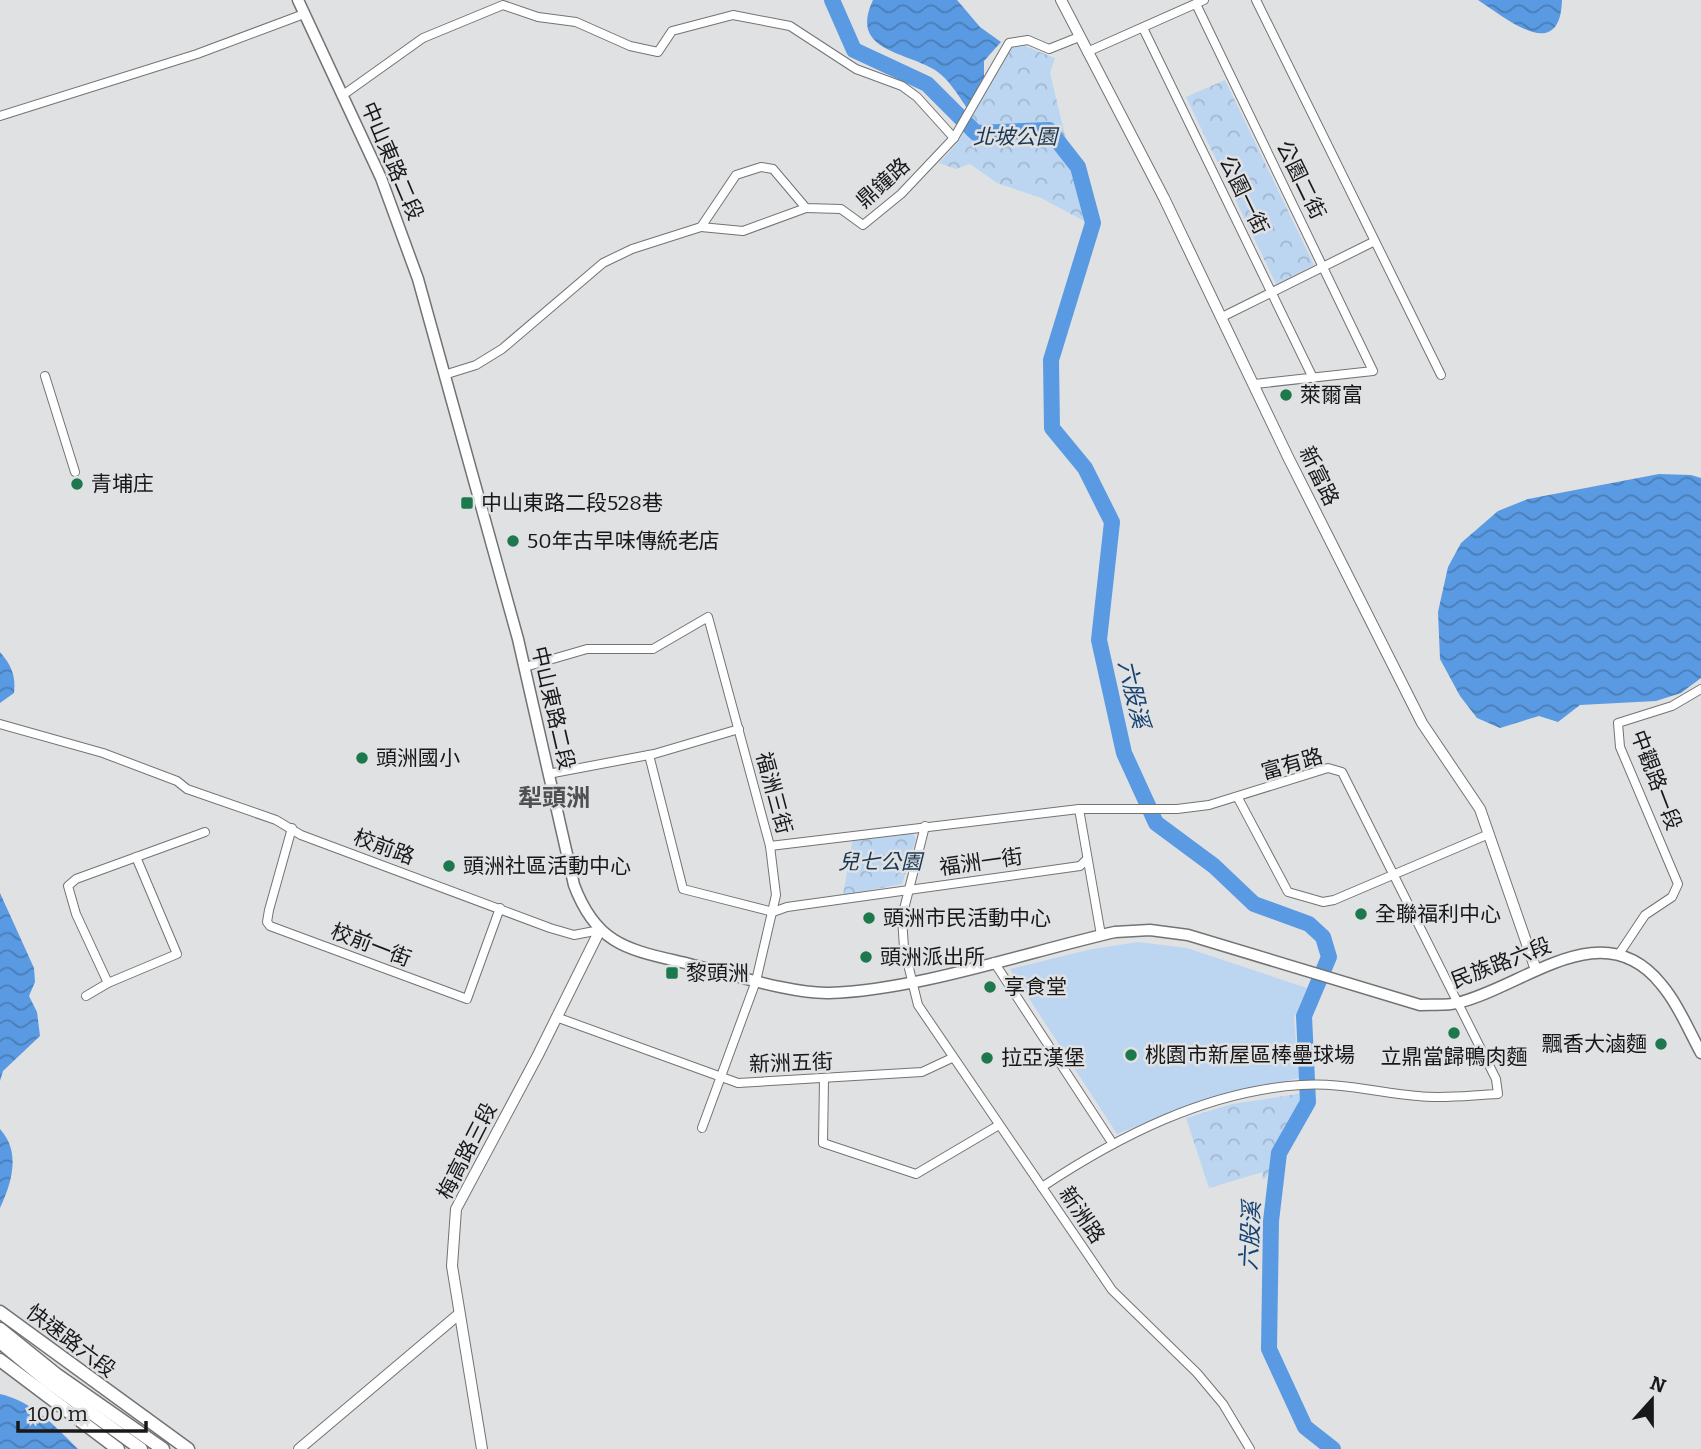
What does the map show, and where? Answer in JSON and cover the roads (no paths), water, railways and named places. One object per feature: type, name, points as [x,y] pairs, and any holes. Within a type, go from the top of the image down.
[{"type":"main road","name":"中山東路二段","points":[[298,0],[395,215],[418,279],[525,667],[574,885],[585,914],[600,930],[617,944],[634,950],[756,981],[828,993],[911,981],[1101,935],[1150,930],[1188,935]]},
{"type":"main road","name":"民族路六段","points":[[1188,935],[1420,1005],[1457,1003],[1536,970],[1597,951],[1619,954]]},
{"type":"main road","points":[[1619,954],[1652,973],[1662,985],[1701,1053]]},
{"type":"main road","name":"快速路六段","points":[[0,1312],[188,1449]]},
{"type":"main road","points":[[0,1329],[57,1375],[163,1449]]},
{"type":"main road","points":[[0,1342],[47,1381],[141,1449]]},
{"type":"main road","points":[[0,1360],[118,1449]]},
{"type":"street","name":"新富路","points":[[1061,0],[1222,317],[1422,723],[1480,809],[1536,970]]},
{"type":"street","points":[[1256,0],[1373,242],[1441,375]]},
{"type":"street","points":[[1087,52],[1200,2]]},
{"type":"street","name":"公園二街","points":[[1200,2],[1373,371],[1313,378]]},
{"type":"street","points":[[343,95],[423,38],[503,5],[538,17],[576,22],[630,46],[658,52],[671,31],[733,15],[790,26],[856,69],[902,86],[917,97],[954,138]]},
{"type":"street","points":[[0,116],[197,54],[304,13]]},
{"type":"street","name":"公園一街","points":[[1143,28],[1313,378]]},
{"type":"street","name":"鼎鐘路","points":[[806,208],[841,209],[863,225],[901,194],[954,138],[1009,43],[1028,40],[1049,49],[1079,37]]},
{"type":"street","points":[[444,375],[476,365],[502,349],[603,263],[632,249],[701,228],[743,231],[806,208],[773,169],[761,167],[736,175],[701,228]]},
{"type":"street","points":[[1222,317],[1373,242]]},
{"type":"street","points":[[45,376],[75,472]]},
{"type":"street","points":[[1255,384],[1313,378]]},
{"type":"street","name":"福洲三街","points":[[525,667],[587,649],[653,649],[708,617],[775,869],[776,895],[756,981],[702,1128]]},
{"type":"street","name":"中觀路一段","points":[[1619,954],[1645,915],[1672,897],[1678,884],[1620,747],[1618,723],[1672,706],[1701,689]]},
{"type":"street","name":"校前路","points":[[0,724],[103,753],[199,793],[238,805],[302,835],[574,935],[600,930]]},
{"type":"street","points":[[548,774],[649,755],[739,729]]},
{"type":"street","name":"福洲一街","points":[[649,755],[683,890],[773,912],[787,907],[1080,866],[1087,859]]},
{"type":"street","name":"富有路","points":[[769,846],[1079,809],[1177,809],[1238,798],[1328,768],[1336,768],[1342,772],[1496,1079],[1498,1094],[1419,1097],[1320,1085],[1247,1092],[1194,1107],[1113,1144]]},
{"type":"street","points":[[1238,798],[1287,892],[1323,902],[1489,834]]},
{"type":"street","points":[[1079,809],[1101,935]]},
{"type":"street","name":"新洲路","points":[[925,826],[908,889],[902,931],[918,1005],[1112,1290],[1197,1373],[1228,1412],[1250,1449]]},
{"type":"street","name":"校前一街","points":[[292,828],[269,910],[267,922],[270,926],[467,999],[500,908]]},
{"type":"street","points":[[108,983],[76,914],[68,886],[76,879],[205,832]]},
{"type":"street","points":[[86,996],[108,983],[177,954],[136,856]]},
{"type":"street","name":"梅高路三段","points":[[482,1449],[452,1266],[456,1209],[600,930]]},
{"type":"street","points":[[995,962],[1113,1144],[1042,1187]]},
{"type":"street","name":"新洲五街","points":[[556,1017],[721,1077],[750,1084],[922,1072],[952,1058]]},
{"type":"street","points":[[824,1080],[823,1143],[916,1174],[999,1125]]},
{"type":"street","points":[[299,1449],[459,1314]]},
{"type":"water","points":[[873,0],[957,0],[980,27],[1001,42],[984,61],[984,77],[967,108],[940,73],[883,47],[874,40],[868,30],[868,17]]},
{"type":"water","points":[[1478,0],[1562,0],[1559,19],[1552,30],[1542,33],[1516,25]]},
{"type":"water","points":[[1659,474],[1701,478],[1701,678],[1681,693],[1656,701],[1580,705],[1558,722],[1539,716],[1500,728],[1477,718],[1460,696],[1440,659],[1438,612],[1448,567],[1461,543],[1498,511],[1528,499]]},
{"type":"water","points":[[0,652],[12,671],[14,693],[0,703]]},
{"type":"water","points":[[0,893],[34,968],[35,982],[29,996],[37,1012],[40,1036],[3,1071],[0,1081]]},
{"type":"water","points":[[0,1129],[11,1147],[12,1167],[11,1178],[0,1208]]},
{"type":"water","points":[[0,1394],[33,1408],[78,1449],[0,1449]]},
{"type":"waterway","name":"六股溪","points":[[832,0],[854,50],[927,84],[976,133],[1049,130],[1078,167],[1093,223],[1051,360],[1052,428],[1085,468],[1112,522],[1099,640],[1124,753],[1156,823],[1214,866],[1254,904],[1309,924],[1323,937],[1329,957],[1304,1016],[1308,1102],[1279,1153],[1271,1221],[1269,1349],[1305,1427],[1333,1449]]},
{"type":"place","name":"萊爾富","points":[[1286,395]]},
{"type":"place","name":"青埔庄","points":[[77,484]]},
{"type":"place","name":"中山東路二段528巷","points":[[467,503]]},
{"type":"place","name":"50年古早味傳統老店","points":[[513,541]]},
{"type":"place","name":"頭洲國小","points":[[362,758]]},
{"type":"place","name":"頭洲社區活動中心","points":[[449,866]]},
{"type":"place","name":"全聯福利中心","points":[[1361,914]]},
{"type":"place","name":"頭洲市民活動中心","points":[[869,918]]},
{"type":"place","name":"頭洲派出所","points":[[866,957]]},
{"type":"place","name":"黎頭洲","points":[[672,973]]},
{"type":"place","name":"享食堂","points":[[990,987]]},
{"type":"place","name":"立鼎當歸鴨肉麵","points":[[1454,1033]]},
{"type":"place","name":"飄香大滷麵","points":[[1661,1044]]},
{"type":"place","name":"桃園市新屋區棒壘球場","points":[[1131,1055]]},
{"type":"place","name":"拉亞漢堡","points":[[987,1058]]},
{"type":"district","name":"犁頭洲","points":[[554,798]]},
{"type":"park label","name":"北坡公園","points":[[1015,137]]},
{"type":"park label","name":"兒七公園","points":[[880,862]]}]
